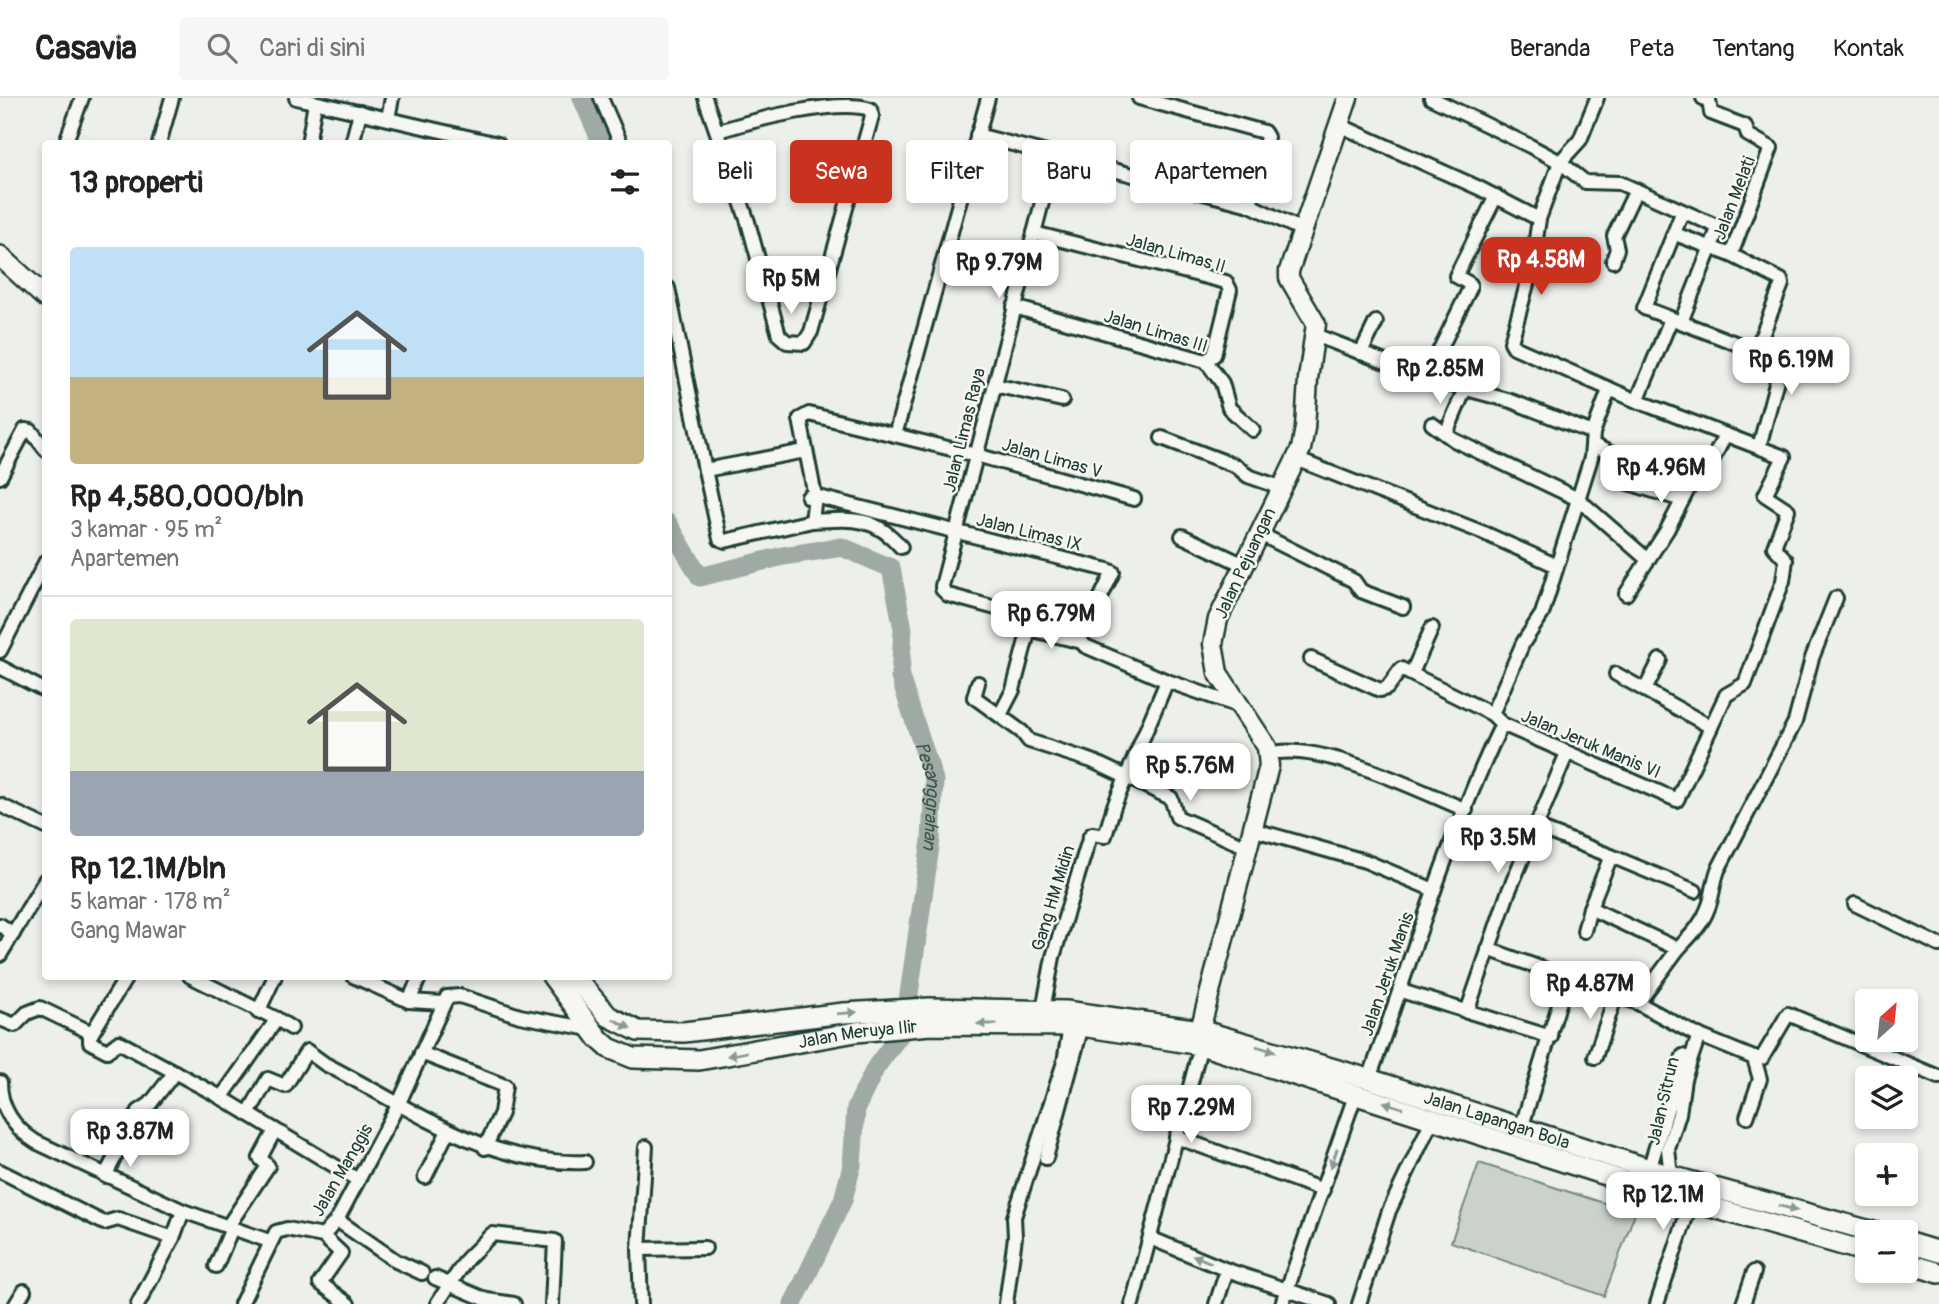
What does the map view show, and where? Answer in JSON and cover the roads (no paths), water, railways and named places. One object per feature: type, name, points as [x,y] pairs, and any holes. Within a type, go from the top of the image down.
[{"type":"main road","points":[[0,243],[42,280]]},
{"type":"main road","points":[[0,256],[42,294]]},
{"type":"main road","name":"Jalan Meruya Ilir","points":[[555,980],[590,1029],[609,1048],[620,1055],[647,1060],[699,1060],[771,1047],[878,1020]]},
{"type":"main road","name":"Jalan Meruya Ilir","points":[[577,980],[608,1016],[638,1031],[684,1032],[764,1022],[1035,1014],[1201,1037]]},
{"type":"main road","name":"Jalan Meruya Ilir","points":[[1035,1014],[1076,1026],[1201,1037]]},
{"type":"main road","points":[[764,1022],[758,1036],[763,1044],[771,1047]]},
{"type":"main road","name":"Jalan Lapangan Bola","points":[[1201,1037],[1480,1124],[1691,1202],[1855,1249]]},
{"type":"main road","name":"Jalan Lapangan Bola","points":[[1362,1086],[1433,1118],[1521,1129],[1649,1170],[1855,1227]]},
{"type":"main road","points":[[1918,1246],[1939,1252]]},
{"type":"main road","points":[[1918,1267],[1939,1273]]},
{"type":"street","points":[[66,140],[82,98]]},
{"type":"street","points":[[160,140],[172,98]]},
{"type":"street","points":[[296,98],[481,140]]},
{"type":"street","points":[[388,118],[391,98]]},
{"type":"street","points":[[601,98],[619,140]]},
{"type":"street","points":[[705,98],[748,222],[779,335],[787,342],[804,342],[811,332],[872,116],[867,106],[826,100],[718,131]]},
{"type":"street","points":[[895,435],[988,98]]},
{"type":"street","points":[[1139,98],[1264,132],[1267,137],[1250,205]]},
{"type":"street","name":"Jalan Pejuangan","points":[[1269,754],[1218,673],[1213,644],[1218,620],[1242,564],[1296,458],[1306,428],[1308,379],[1315,335],[1314,316],[1289,278],[1302,230],[1348,98]]},
{"type":"street","name":"Jalan Melati","points":[[1431,98],[1560,162],[1585,182],[1620,183],[1716,226],[1718,229],[1709,247],[1731,255],[1771,148],[1748,135],[1745,125],[1711,113],[1709,100],[1703,98]]},
{"type":"street","points":[[1597,98],[1580,140],[1560,162],[1539,219],[1532,266],[1511,342],[1514,347],[1539,360],[1609,390],[1784,457],[1765,495],[1788,510],[1774,547],[1787,564],[1745,684],[1726,695],[1711,727],[1616,674]]},
{"type":"street","points":[[309,140],[315,103]]},
{"type":"street","points":[[353,140],[360,112]]},
{"type":"street","points":[[1339,125],[1496,196],[1539,219]]},
{"type":"street","points":[[977,135],[1022,147]]},
{"type":"street","points":[[1116,172],[1250,205],[1302,230]]},
{"type":"street","points":[[1613,261],[1617,249],[1614,236],[1636,190]]},
{"type":"street","points":[[1426,378],[1470,288],[1470,284],[1457,278],[1457,273],[1496,196]]},
{"type":"street","name":"Jalan Limas Raya","points":[[1042,203],[942,586],[944,593],[1063,628]]},
{"type":"street","points":[[1682,213],[1644,305],[1647,310],[1783,363],[1759,447]]},
{"type":"street","name":"Jalan Limas II","points":[[1034,233],[1226,282],[1230,286],[1227,303],[1214,355],[1206,362]]},
{"type":"street","points":[[1637,401],[1709,247],[1675,234]]},
{"type":"street","points":[[1731,255],[1774,276],[1782,284],[1756,351]]},
{"type":"street","name":"Jalan Limas III","points":[[1014,307],[1206,362],[1222,383],[1229,408],[1253,430]]},
{"type":"street","points":[[672,308],[717,535],[725,541],[812,521],[849,519],[867,522],[883,530],[901,547]]},
{"type":"street","points":[[1361,353],[1376,322]]},
{"type":"street","points":[[1315,335],[1464,391],[1511,401],[1593,439],[1610,453]]},
{"type":"street","points":[[994,386],[1062,400]]},
{"type":"street","points":[[1492,714],[1522,643],[1542,614],[1555,565],[1575,515],[1593,439],[1609,390]]},
{"type":"street","points":[[1446,434],[1464,391]]},
{"type":"street","name":"Jalan Limas V","points":[[800,419],[808,414],[975,455],[1134,499]]},
{"type":"street","points":[[800,419],[812,498],[812,521]]},
{"type":"street","points":[[800,419],[797,425],[800,452],[812,498]]},
{"type":"street","points":[[1432,424],[1520,473],[1578,499],[1648,560]]},
{"type":"street","points":[[0,477],[25,430],[31,431],[42,445]]},
{"type":"street","points":[[1626,594],[1696,474],[1705,475],[1725,435]]},
{"type":"street","points":[[1162,438],[1236,466],[1245,475],[1280,487]]},
{"type":"street","points":[[705,470],[800,452]]},
{"type":"street","points":[[1296,458],[1484,533],[1555,565]]},
{"type":"street","points":[[1619,480],[1682,500]]},
{"type":"street","name":"Jalan Limas IX","points":[[812,498],[1113,572],[1084,632],[1063,628]]},
{"type":"street","points":[[1258,533],[1354,581],[1361,590],[1403,607]]},
{"type":"street","points":[[1182,536],[1242,564]]},
{"type":"street","points":[[0,651],[42,569]]},
{"type":"street","points":[[1638,1003],[1701,921],[1709,906],[1710,890],[1718,870],[1796,722],[1812,658],[1836,598]]},
{"type":"street","points":[[1311,659],[1380,690],[1387,688],[1399,670],[1412,673],[1432,628]]},
{"type":"street","points":[[1000,715],[1013,690],[1029,629],[1082,642],[1085,646],[1167,681],[1236,705]]},
{"type":"street","points":[[1645,690],[1660,660]]},
{"type":"street","points":[[0,667],[42,689]]},
{"type":"street","name":"Jalan Jeruk Manis VI","points":[[1412,673],[1492,714],[1502,724],[1675,800],[1678,799],[1711,727]]},
{"type":"street","points":[[1129,776],[1167,681]]},
{"type":"street","points":[[978,683],[974,696],[1029,741],[1129,776],[1171,798],[1177,817],[1249,838],[1365,861],[1434,890]]},
{"type":"street","name":"Jalan Jeruk Manis","points":[[1282,1304],[1362,1086],[1401,991],[1434,890],[1502,724]]},
{"type":"street","points":[[1132,1304],[1269,766],[1269,754],[1282,750],[1323,757],[1372,771],[1466,810]]},
{"type":"street","points":[[1467,1012],[1488,949],[1567,752]]},
{"type":"street","name":"Gang HM Midin","points":[[1035,1014],[1090,835],[1105,836],[1114,806],[1129,776]]},
{"type":"street","points":[[0,805],[42,825]]},
{"type":"street","points":[[1536,827],[1654,872],[1695,891]]},
{"type":"street","points":[[1584,931],[1590,908],[1611,856]]},
{"type":"street","points":[[0,955],[42,885]]},
{"type":"street","points":[[1855,904],[1939,945]]},
{"type":"street","points":[[1590,908],[1678,949]]},
{"type":"street","points":[[0,925],[13,934]]},
{"type":"street","points":[[1488,949],[1638,1003],[1696,1034],[1754,1058],[1762,1058],[1785,1017],[1792,1015],[1939,1077]]},
{"type":"street","points":[[1521,1129],[1567,978]]},
{"type":"street","points":[[125,980],[91,1036],[93,1044],[107,1051],[119,1042],[221,1098],[308,1153],[358,1180]]},
{"type":"street","points":[[198,980],[291,1028]]},
{"type":"street","points":[[258,1012],[273,980]]},
{"type":"street","points":[[362,980],[409,1001],[443,1003],[451,996],[460,996],[520,1016],[590,1029]]},
{"type":"street","points":[[409,1001],[415,980]]},
{"type":"street","points":[[1401,991],[1551,1037]]},
{"type":"street","points":[[1595,1057],[1616,995]]},
{"type":"street","name":"Jalan Manggis","points":[[269,1241],[281,1229],[323,1236],[337,1220],[399,1103],[443,1003]]},
{"type":"street","points":[[0,1019],[15,1025],[27,1013],[40,1008],[91,1036]]},
{"type":"street","points":[[221,1098],[277,1019]]},
{"type":"street","points":[[1046,1158],[1076,1026]]},
{"type":"street","points":[[1006,1304],[1015,1237],[1014,1217],[1076,1026]]},
{"type":"street","name":"Jalan Sitrun","points":[[1671,1176],[1668,1149],[1679,1114],[1675,1099],[1676,1074],[1696,1034]]},
{"type":"street","points":[[248,1114],[268,1079],[285,1086],[307,1051],[325,1064],[485,1148],[523,1157],[585,1163]]},
{"type":"street","points":[[421,1053],[505,1086],[506,1093],[500,1113],[485,1148]]},
{"type":"street","points":[[1747,1117],[1760,1079],[1754,1058]]},
{"type":"street","points":[[105,1176],[139,1111],[150,1104],[174,1072]]},
{"type":"street","points":[[0,1082],[3,1107],[27,1137],[183,1211],[269,1241],[241,1304]]},
{"type":"street","name":"Jalan Sitrun","points":[[1649,1170],[1675,1099]]},
{"type":"street","points":[[1359,1304],[1390,1211],[1433,1118]]},
{"type":"street","points":[[216,1266],[230,1227],[268,1166],[260,1157],[275,1130]]},
{"type":"street","points":[[425,1177],[449,1131]]},
{"type":"street","points":[[1176,1137],[1323,1190]]},
{"type":"street","points":[[641,1304],[639,1249],[646,1147]]},
{"type":"street","points":[[0,1171],[104,1223],[118,1219],[173,1238]]},
{"type":"street","points":[[1657,1304],[1691,1202]]},
{"type":"street","points":[[138,1304],[173,1238],[183,1211]]},
{"type":"street","points":[[337,1220],[404,1266],[487,1300],[514,1304]]},
{"type":"street","points":[[438,1302],[449,1283],[492,1234],[555,1241],[552,1304]]},
{"type":"street","points":[[323,1236],[341,1253],[320,1284],[348,1304]]},
{"type":"street","points":[[1150,1238],[1227,1269],[1329,1304]]},
{"type":"street","points":[[639,1249],[705,1248]]},
{"type":"street","points":[[1216,1304],[1227,1269]]},
{"type":"street","points":[[1743,1304],[1754,1272]]},
{"type":"street","points":[[16,1304],[24,1291]]},
{"type":"waterway","name":"Pesanggrahan","points":[[582,98],[600,140]]},
{"type":"waterway","name":"Pesanggrahan","points":[[672,530],[700,577],[783,556],[842,547],[891,568],[903,629],[900,677],[934,780],[931,840],[904,1029],[876,1067],[856,1108],[852,1165],[843,1200],[793,1304]]}]
